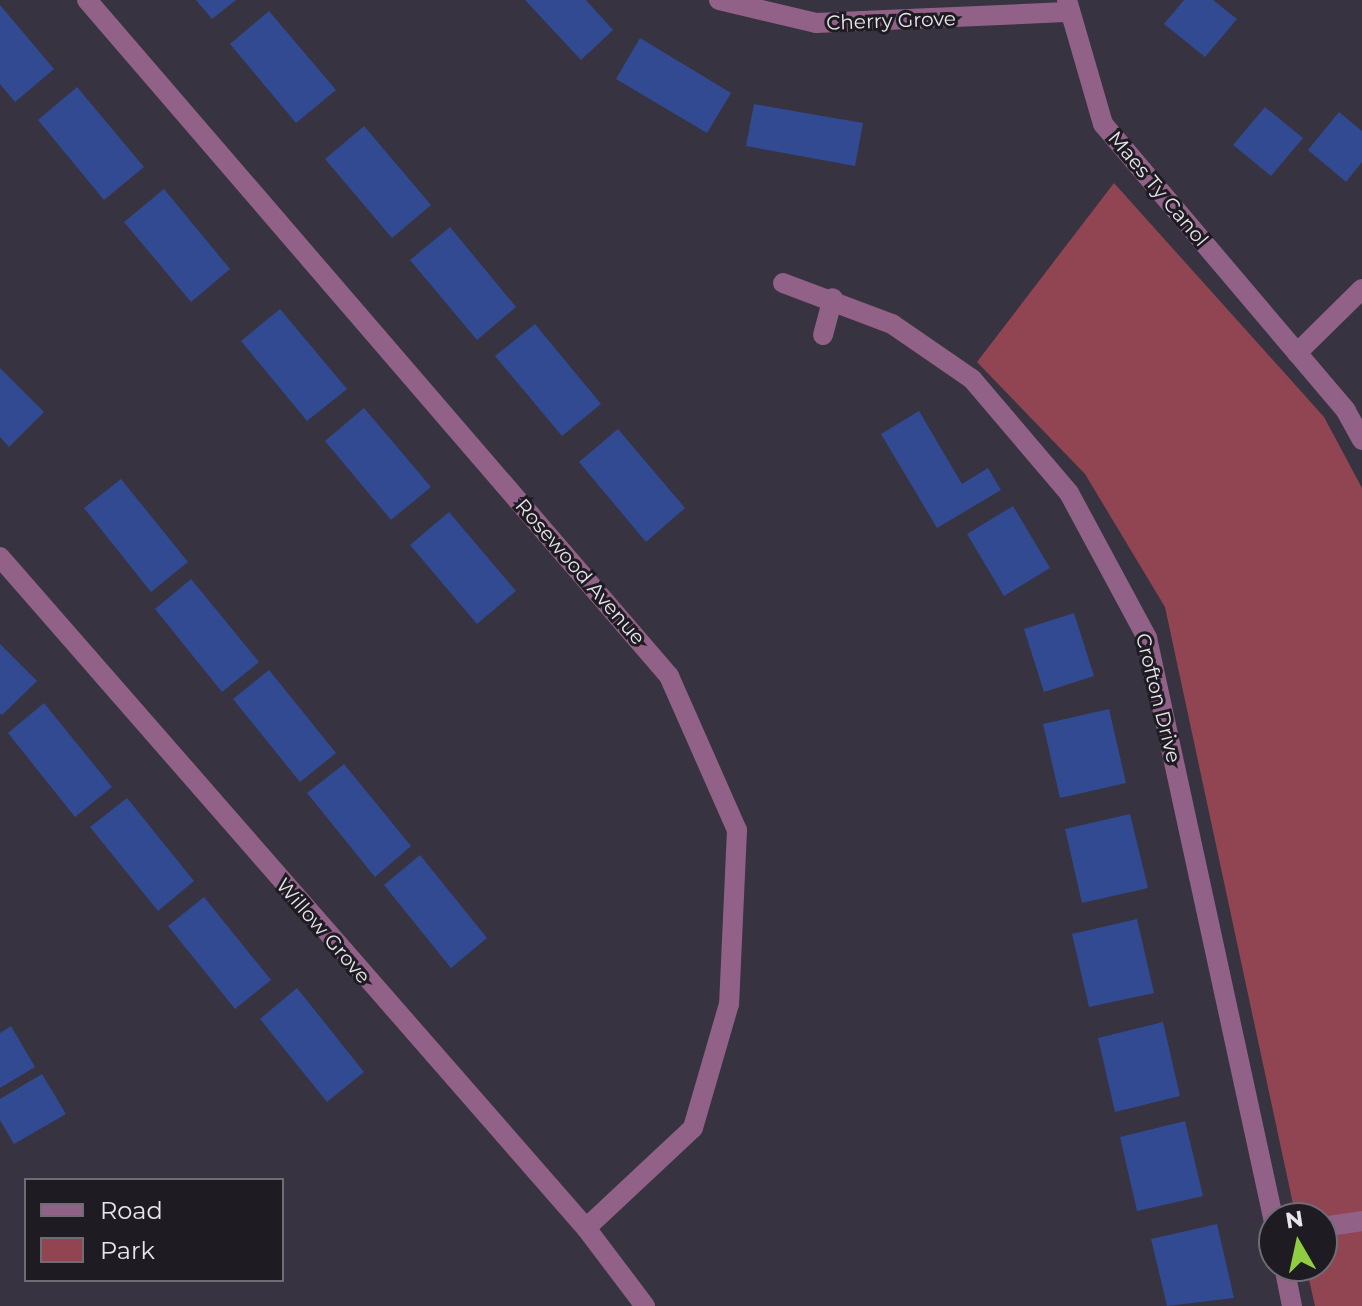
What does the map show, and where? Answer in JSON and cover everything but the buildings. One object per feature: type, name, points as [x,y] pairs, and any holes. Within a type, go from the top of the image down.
[{"type":"street","name":"Rosewood Avenue","points":[[87,0],[669,676],[737,830],[729,1004],[693,1128],[586,1228]]},
{"type":"street","name":"Cherry Grove","points":[[719,0],[816,23],[1066,6]]},
{"type":"street","name":"Maes Ty Canol","points":[[1066,6],[1103,124],[1346,411],[1362,440]]},
{"type":"street","name":"Crofton Drive","points":[[783,283],[833,298],[892,324],[972,379],[1069,493],[1147,638],[1270,1202]]},
{"type":"street","points":[[1297,353],[1362,289]]},
{"type":"street","points":[[823,335],[833,298]]},
{"type":"street","name":"Willow Grove","points":[[0,557],[586,1228],[645,1306]]},
{"type":"street","points":[[1338,1225],[1362,1221]]},
{"type":"street","points":[[1287,1282],[1292,1306]]},
{"type":"green space","points":[[1114,183],[1324,417],[1362,488],[1362,1306],[1315,1306],[1310,1282],[1338,1282],[1338,1202],[1293,1202],[1165,607],[1085,474],[977,362]]}]
